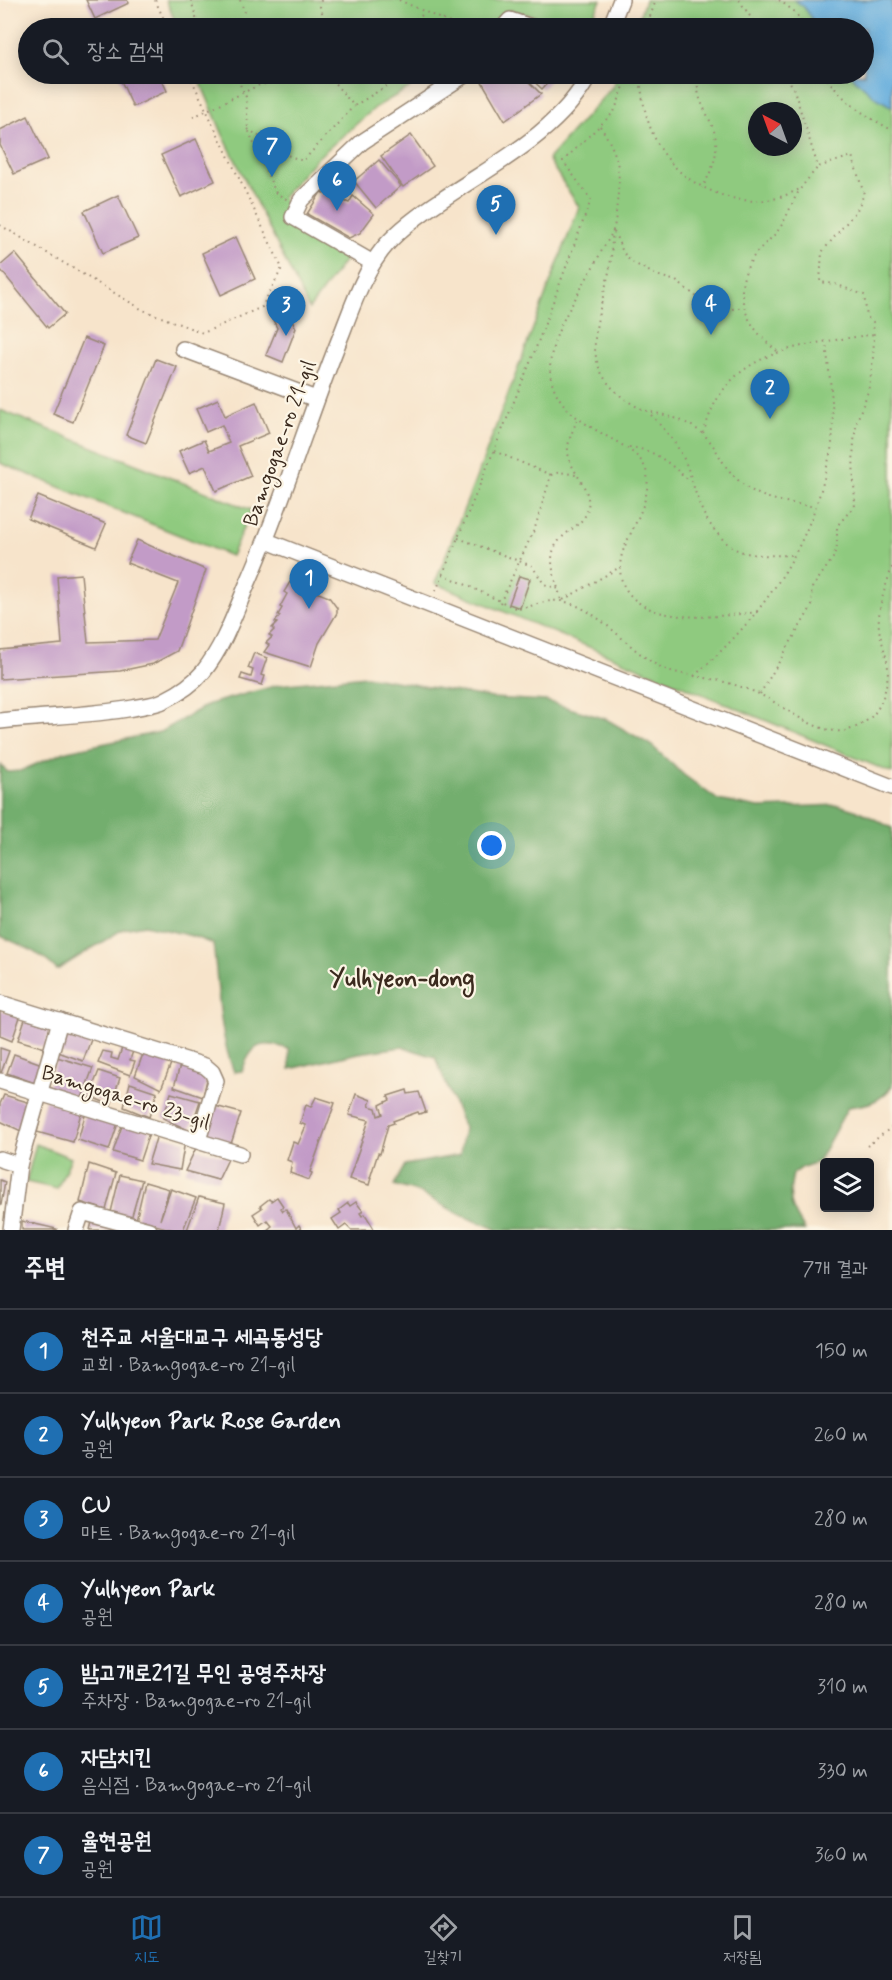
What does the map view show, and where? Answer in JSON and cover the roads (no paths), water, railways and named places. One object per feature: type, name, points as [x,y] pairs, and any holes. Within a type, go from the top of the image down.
[{"type":"street","points":[[614,18],[621,0]]},
{"type":"street","points":[[373,263],[293,217],[301,200],[362,141],[450,84]]},
{"type":"street","name":"Bamgogae-ro 21-gil","points":[[0,721],[110,712],[163,702],[186,688],[202,673],[224,640],[267,540],[316,399],[360,287],[373,263],[387,244],[417,217],[527,142],[562,113],[584,84]]},
{"type":"street","points":[[183,349],[316,399]]},
{"type":"street","points":[[267,540],[892,787]]},
{"type":"street","points":[[0,1003],[205,1066],[212,1072],[216,1081],[198,1140]]},
{"type":"street","points":[[11,1230],[19,1165],[60,1021]]},
{"type":"street","name":"Bamgogae-ro 23-gil","points":[[0,1080],[240,1154]]},
{"type":"street","points":[[0,1159],[19,1165]]},
{"type":"street","points":[[76,1230],[81,1212],[149,1230]]},
{"type":"water","points":[[794,0],[892,0],[892,107],[875,97],[860,84],[874,84],[874,18],[811,18],[804,7]]},
{"type":"place","name":"율현공원","points":[[272,177]]},
{"type":"place","name":"자담치킨","points":[[337,211]]},
{"type":"place","name":"밤고개로21길 무인 공영주차장","points":[[496,235]]},
{"type":"place","name":"Yulhyeon Park","points":[[711,335]]},
{"type":"place","name":"CU","points":[[286,336]]},
{"type":"place","name":"Yulhyeon Park Rose Garden","points":[[770,419]]},
{"type":"place","name":"천주교 서울대교구 세곡동성당","points":[[309,609]]},
{"type":"district","name":"Yulhyeon-dong","points":[[402,978]]}]
